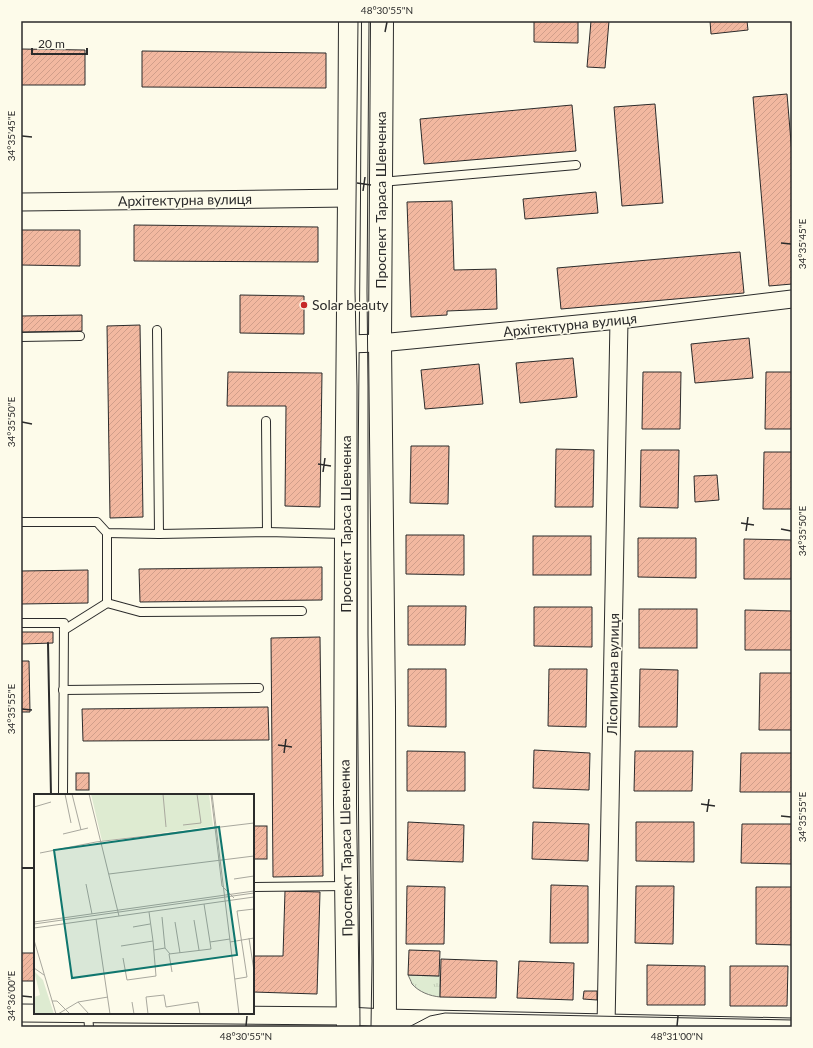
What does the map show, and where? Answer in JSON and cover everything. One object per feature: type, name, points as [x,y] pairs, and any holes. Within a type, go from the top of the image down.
[{"type":"main road","name":"Проспект Тараса Шевченка","points":[[348,1022],[345,803],[350,21]]},
{"type":"main road","name":"Проспект Тараса Шевченка","points":[[382,21],[380,343],[384,714],[385,1023]]},
{"type":"street","name":"Архітектурна вулиця","points":[[21,202],[349,198]]},
{"type":"street","name":"Архітектурна вулиця","points":[[347,344],[380,343],[619,320],[792,299]]},
{"type":"street","name":"Лісопильна вулиця","points":[[606,1025],[619,320]]},
{"type":"street","points":[[21,1013],[89,1020],[107,1014],[385,1023],[792,1027]]},
{"type":"lane","points":[[381,182],[576,165]]},
{"type":"lane","points":[[157,330],[159,534]]},
{"type":"lane","points":[[21,337],[80,336]]},
{"type":"lane","points":[[266,421],[267,532]]},
{"type":"lane","points":[[21,522],[97,522],[107,533],[107,603]]},
{"type":"lane","points":[[107,533],[159,534],[267,532],[346,534]]},
{"type":"lane","points":[[64,630],[107,603],[140,612],[302,610]]},
{"type":"lane","points":[[21,623],[64,623],[63,794]]},
{"type":"lane","points":[[63,690],[259,688]]},
{"type":"lane","points":[[254,887],[346,886]]},
{"type":"green space","points":[[408,975],[440,976],[440,997],[429,995],[418,989],[412,984]]},
{"type":"building","points":[[534,21],[578,21],[578,43],[534,42]]},
{"type":"building","points":[[591,21],[609,21],[605,68],[587,67]]},
{"type":"building","points":[[710,21],[747,21],[748,30],[711,34]]},
{"type":"building","points":[[21,49],[85,50],[85,85],[21,85]]},
{"type":"building","points":[[142,51],[326,53],[326,88],[142,87]]},
{"type":"building","points":[[787,94],[792,154],[792,284],[769,286],[753,97]]},
{"type":"building","points":[[655,104],[663,203],[622,206],[614,107]]},
{"type":"building","points":[[572,105],[576,151],[424,164],[420,119]]},
{"type":"building","points":[[596,192],[598,213],[525,219],[523,199]]},
{"type":"building","points":[[452,201],[454,270],[496,269],[497,309],[447,311],[447,315],[411,317],[407,202]]},
{"type":"building","points":[[134,225],[318,227],[318,262],[134,261]]},
{"type":"building","points":[[21,230],[80,230],[80,266],[21,265]]},
{"type":"building","points":[[740,252],[744,293],[561,309],[557,268]]},
{"type":"building","points":[[240,295],[304,296],[304,334],[240,333]]},
{"type":"building","points":[[82,315],[82,331],[21,332],[21,316]]},
{"type":"building","points":[[140,325],[143,517],[110,518],[107,326]]},
{"type":"building","points":[[749,338],[753,378],[695,383],[691,344]]},
{"type":"building","points":[[573,358],[577,397],[520,403],[516,363]]},
{"type":"building","points":[[479,364],[483,404],[425,409],[421,370]]},
{"type":"building","points":[[228,372],[322,373],[320,507],[285,506],[286,406],[227,406]]},
{"type":"building","points":[[643,372],[681,372],[680,429],[642,429]]},
{"type":"building","points":[[766,372],[792,372],[792,429],[765,429]]},
{"type":"building","points":[[411,446],[449,446],[448,504],[410,503]]},
{"type":"building","points":[[556,449],[594,450],[593,507],[555,507]]},
{"type":"building","points":[[641,450],[679,450],[678,508],[640,507]]},
{"type":"building","points":[[764,452],[792,452],[792,509],[763,509]]},
{"type":"building","points":[[717,475],[719,500],[695,502],[694,476]]},
{"type":"building","points":[[406,535],[464,535],[464,575],[406,574]]},
{"type":"building","points":[[533,536],[591,536],[591,575],[533,575]]},
{"type":"building","points":[[638,538],[696,538],[696,578],[638,577]]},
{"type":"building","points":[[744,539],[792,540],[792,579],[744,579]]},
{"type":"building","points":[[322,567],[322,600],[140,602],[139,569]]},
{"type":"building","points":[[88,570],[88,603],[21,604],[21,571]]},
{"type":"building","points":[[408,606],[466,606],[465,645],[408,645]]},
{"type":"building","points":[[534,607],[592,607],[592,647],[534,646]]},
{"type":"building","points":[[639,609],[697,609],[697,648],[639,648]]},
{"type":"building","points":[[745,610],[792,611],[792,650],[745,650]]},
{"type":"building","points":[[21,632],[53,632],[53,643],[21,644]]},
{"type":"building","points":[[320,637],[323,876],[273,877],[271,638]]},
{"type":"building","points":[[21,661],[29,661],[30,712],[21,712]]},
{"type":"building","points":[[408,669],[446,669],[446,727],[408,726]]},
{"type":"building","points":[[549,669],[587,669],[586,727],[548,726]]},
{"type":"building","points":[[640,669],[678,670],[677,727],[639,727]]},
{"type":"building","points":[[760,673],[792,673],[792,730],[759,730]]},
{"type":"building","points":[[268,707],[269,740],[83,741],[82,709]]},
{"type":"building","points":[[534,750],[590,753],[589,790],[533,788]]},
{"type":"building","points":[[407,751],[465,752],[465,791],[407,791]]},
{"type":"building","points":[[635,751],[693,751],[692,791],[634,791]]},
{"type":"building","points":[[741,753],[792,753],[792,792],[740,792]]},
{"type":"building","points":[[76,773],[89,773],[89,790],[76,790]]},
{"type":"building","points":[[408,822],[464,825],[463,862],[407,860]]},
{"type":"building","points":[[533,822],[589,824],[588,861],[532,859]]},
{"type":"building","points":[[636,822],[694,822],[694,862],[636,861]]},
{"type":"building","points":[[742,824],[792,824],[792,864],[741,863]]},
{"type":"building","points":[[254,826],[267,826],[267,859],[254,859]]},
{"type":"building","points":[[551,885],[588,886],[588,943],[550,943]]},
{"type":"building","points":[[407,886],[445,887],[444,944],[406,944]]},
{"type":"building","points":[[636,886],[674,886],[673,944],[635,943]]},
{"type":"building","points":[[756,887],[792,887],[792,945],[756,944]]},
{"type":"building","points":[[285,891],[320,892],[317,994],[254,992],[254,956],[283,956]]},
{"type":"building","points":[[409,950],[440,951],[439,976],[408,975]]},
{"type":"building","points":[[21,953],[34,953],[34,981],[21,981]]},
{"type":"building","points":[[441,959],[497,961],[496,998],[440,997]]},
{"type":"building","points":[[519,961],[574,963],[573,1000],[517,998]]},
{"type":"building","points":[[647,965],[705,966],[705,1005],[647,1005]]},
{"type":"building","points":[[730,966],[788,966],[787,1006],[730,1006]]},
{"type":"building","points":[[584,991],[597,991],[597,1000],[583,999]]},
{"type":"tram line","points":[[358,21],[355,291],[357,386],[360,1027]]},
{"type":"tram line","points":[[369,21],[367,291],[368,634],[372,961],[371,1027]]},
{"type":"tram line","points":[[409,1027],[430,1016],[445,1013],[792,1020]]},
{"type":"wall","points":[[48,643],[51,794]]},
{"type":"wall","points":[[21,868],[34,868]]},
{"type":"place","name":"Solar beauty","points":[[304,305]]}]
